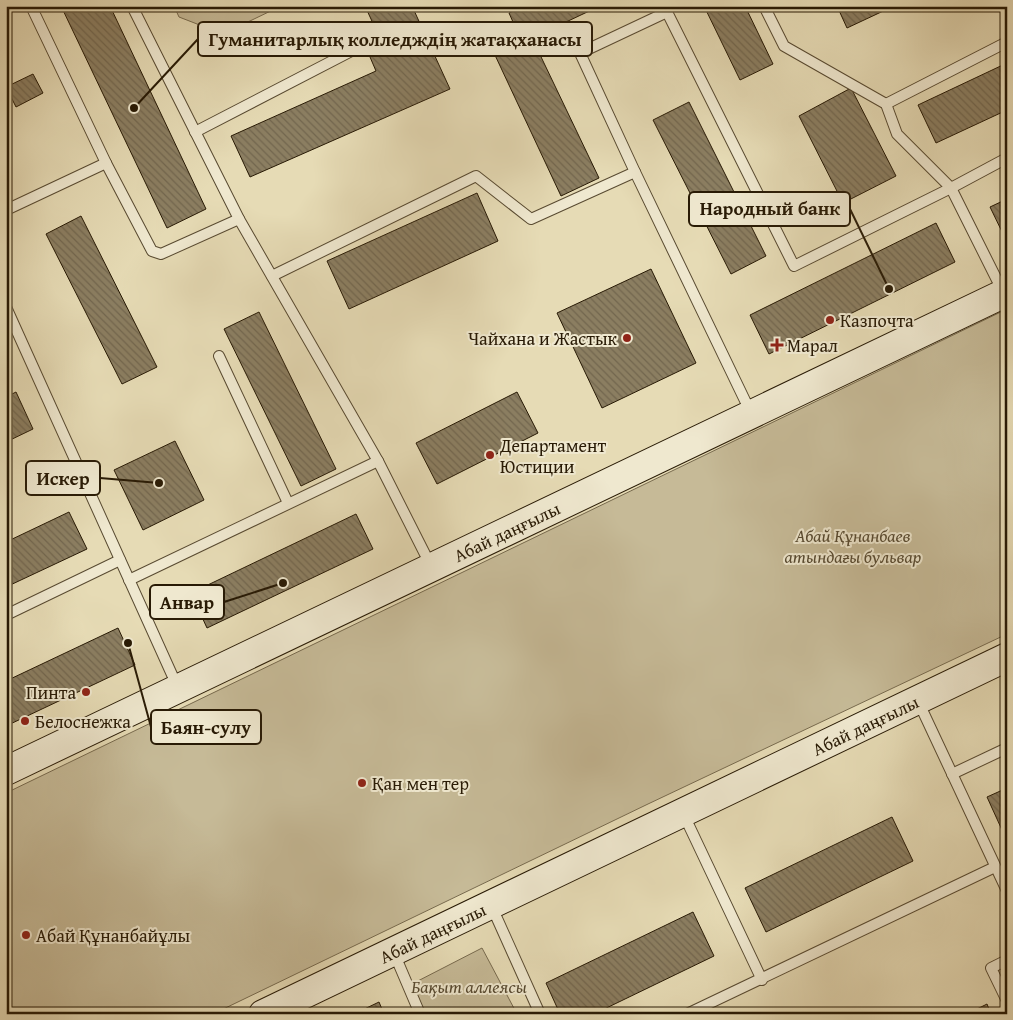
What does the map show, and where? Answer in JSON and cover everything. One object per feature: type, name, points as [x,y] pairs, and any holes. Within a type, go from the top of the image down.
[{"type":"main road","name":"Абай даңғылы","points":[[6,771],[1005,292]]},
{"type":"main road","name":"Абай даңғылы","points":[[263,1014],[1007,657]]},
{"type":"lane","points":[[31,6],[106,163],[152,251],[161,254],[239,219]]},
{"type":"lane","points":[[132,6],[239,219],[378,461],[432,568]]},
{"type":"lane","points":[[764,6],[784,46],[886,104],[897,134],[950,188],[1005,292]]},
{"type":"lane","points":[[751,414],[580,53],[667,12],[794,266],[1007,158]]},
{"type":"lane","points":[[886,104],[1007,42]]},
{"type":"lane","points":[[195,132],[363,45]]},
{"type":"lane","points":[[6,210],[106,163]]},
{"type":"lane","points":[[272,276],[476,176],[532,219],[635,172]]},
{"type":"lane","points":[[6,307],[11,331],[120,560],[178,689]]},
{"type":"lane","points":[[219,356],[288,503]]},
{"type":"lane","points":[[129,580],[378,461]]},
{"type":"lane","points":[[6,615],[120,560]]},
{"type":"lane","points":[[918,700],[1007,891]]},
{"type":"lane","points":[[952,774],[1007,748]]},
{"type":"lane","points":[[682,812],[762,980]]},
{"type":"lane","points":[[687,1014],[762,980],[995,867]]},
{"type":"lane","points":[[490,904],[540,1014]]},
{"type":"lane","points":[[394,952],[420,1014]]},
{"type":"lane","points":[[1007,960],[991,968],[1007,1002]]},
{"type":"green space","points":[[174,6],[281,6],[223,34],[179,17]]},
{"type":"green space","name":"Абай Құнанбаев атындағы бульвар","points":[[1007,309],[1007,634],[648,804],[213,1014],[6,1014],[6,793]]},
{"type":"green space","name":"Бақыт аллеясы","points":[[482,948],[517,1014],[424,1014],[410,985]]},
{"type":"building","points":[[61,6],[110,6],[206,209],[167,228]]},
{"type":"building","points":[[365,6],[412,6],[450,89],[250,177],[231,136],[376,71],[367,50],[382,43]]},
{"type":"building","points":[[516,6],[600,6],[532,38],[599,178],[561,196],[494,53],[501,50],[496,41],[517,31],[509,13],[517,9]]},
{"type":"building","points":[[704,6],[745,6],[773,64],[740,80]]},
{"type":"building","points":[[837,6],[894,6],[847,28]]},
{"type":"building","points":[[1007,63],[1007,110],[936,143],[918,105]]},
{"type":"building","points":[[33,74],[43,93],[16,107],[6,87]]},
{"type":"building","points":[[851,88],[896,176],[843,203],[799,116]]},
{"type":"building","points":[[689,102],[766,256],[731,274],[653,120]]},
{"type":"building","points":[[477,193],[498,241],[349,309],[327,261]]},
{"type":"building","points":[[1007,199],[1007,242],[990,207]]},
{"type":"building","points":[[81,216],[157,367],[122,384],[46,234]]},
{"type":"building","points":[[936,223],[955,262],[769,354],[750,315]]},
{"type":"building","name":"Чайхана и Жастык","points":[[651,269],[696,363],[602,408],[557,313]]},
{"type":"building","points":[[259,312],[336,469],[301,486],[224,329]]},
{"type":"building","points":[[16,392],[33,429],[6,442],[6,397]]},
{"type":"building","points":[[517,392],[538,433],[437,484],[416,443]]},
{"type":"building","points":[[175,441],[204,500],[143,530],[114,470]]},
{"type":"building","points":[[69,512],[87,549],[6,587],[6,542]]},
{"type":"building","points":[[356,514],[373,549],[207,628],[191,593]]},
{"type":"building","points":[[118,628],[135,665],[6,726],[6,681]]},
{"type":"building","points":[[1007,788],[1007,828],[1002,830],[987,797]]},
{"type":"building","points":[[892,817],[913,861],[766,932],[745,888]]},
{"type":"building","points":[[693,912],[714,956],[594,1014],[560,1014],[546,983]]},
{"type":"building","points":[[379,1002],[384,1014],[354,1014]]},
{"type":"building","points":[[987,1004],[991,1014],[967,1014]]},
{"type":"place","name":"Гуманитарлық колледждің жатақханасы","points":[[134,108]]},
{"type":"place","name":"Народный банк","points":[[889,289]]},
{"type":"place","name":"Казпочта","points":[[830,320]]},
{"type":"place","name":"Чайхана и Жастык","points":[[627,338]]},
{"type":"place","name":"Марал","points":[[777,345]]},
{"type":"place","name":"Департамент Юстиции","points":[[490,455]]},
{"type":"place","name":"Искер","points":[[159,483]]},
{"type":"place","name":"Анвар","points":[[283,583]]},
{"type":"place","name":"Баян-сулу","points":[[128,643]]},
{"type":"place","name":"Пинта","points":[[86,692]]},
{"type":"place","name":"Белоснежка","points":[[25,721]]},
{"type":"place","name":"Қан мен тер","points":[[362,783]]},
{"type":"place","name":"Абай Құнанбайұлы","points":[[26,935]]}]
